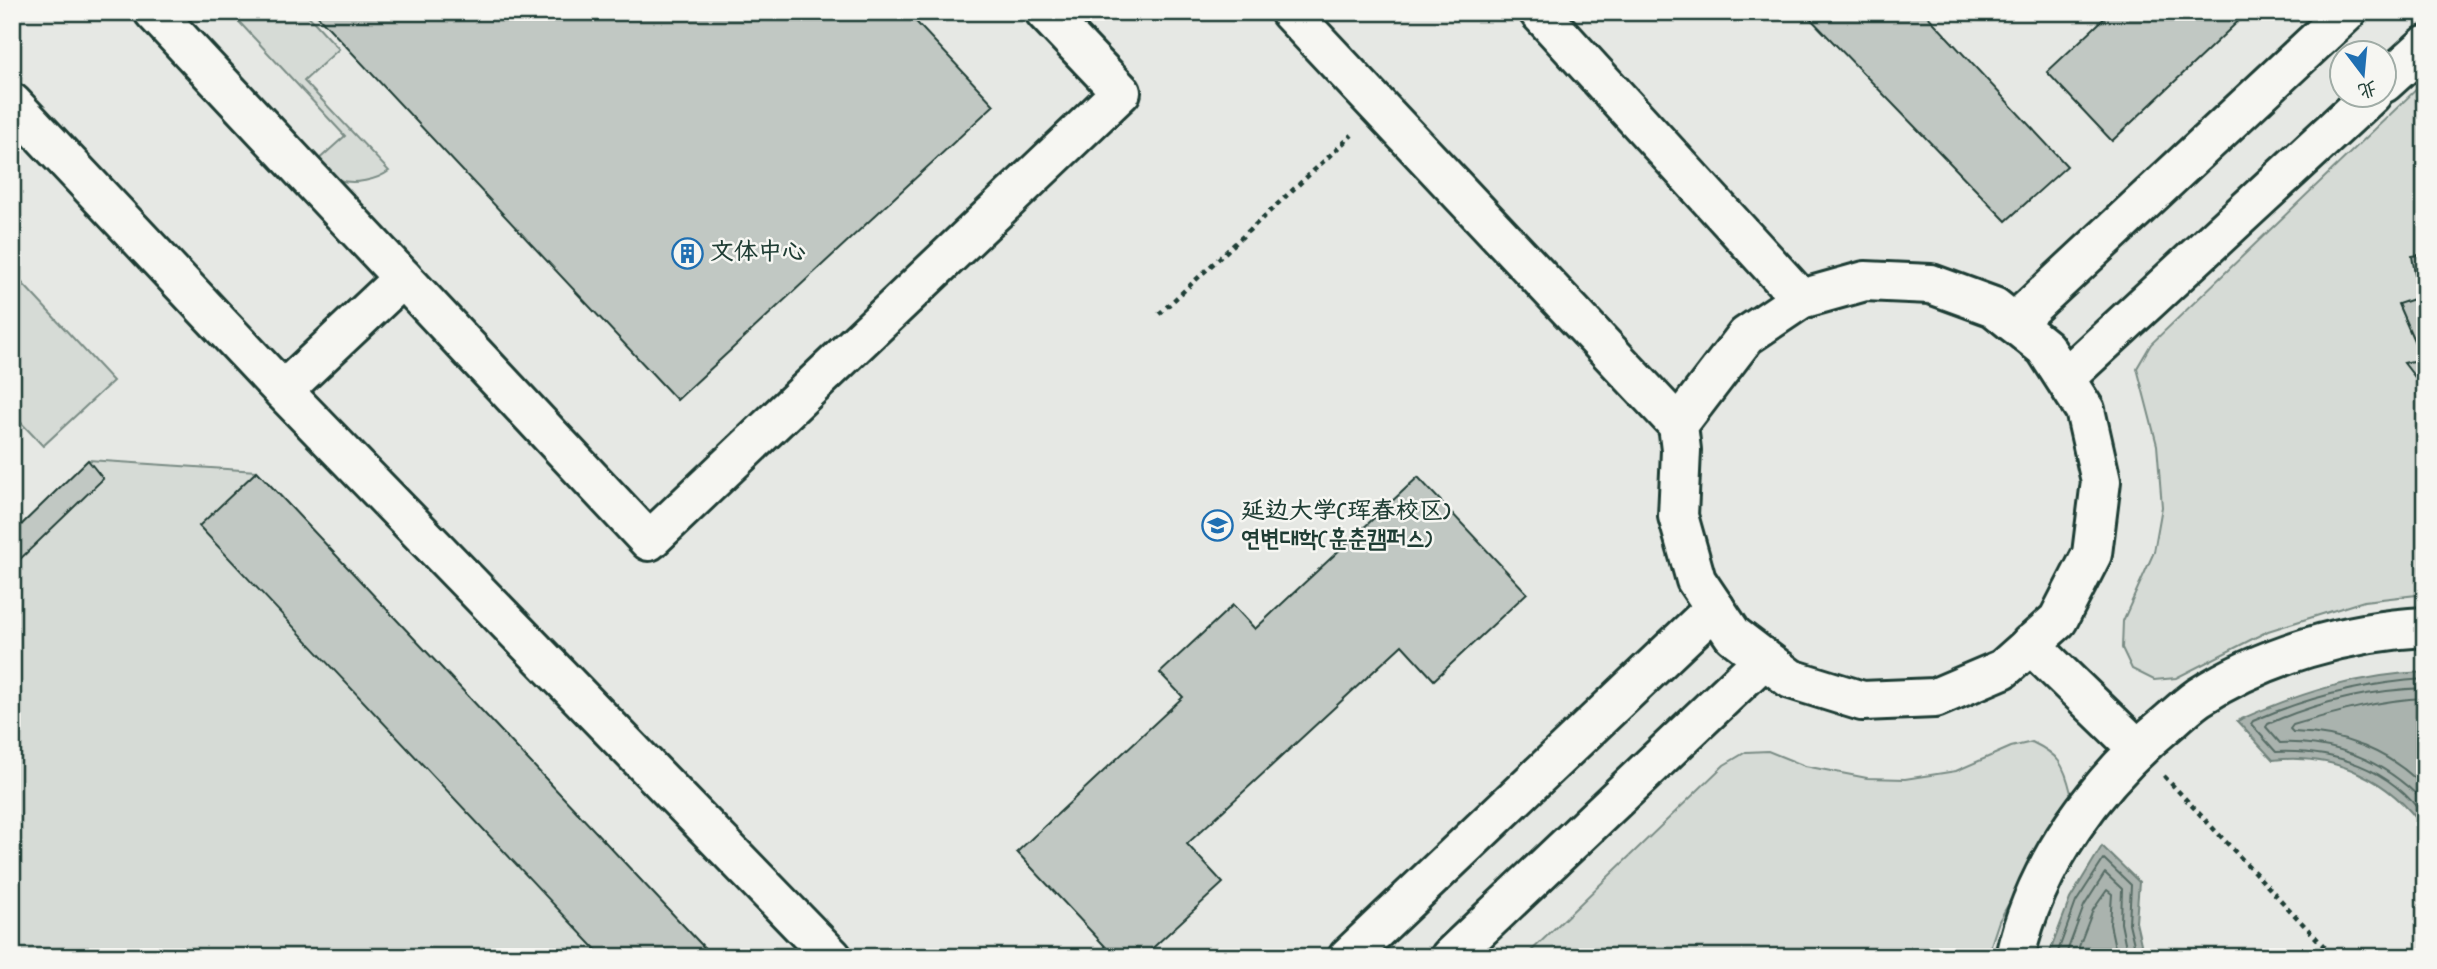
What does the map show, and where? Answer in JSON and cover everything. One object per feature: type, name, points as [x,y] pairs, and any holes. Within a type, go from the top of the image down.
[{"type":"lane","points":[[154,12],[649,541],[1121,92],[1045,12]]},
{"type":"lane","points":[[1290,12],[1678,425],[1681,450],[1678,516],[1696,580],[1733,635],[1791,679],[1862,701],[1935,698],[2003,669],[2058,620],[2092,554],[2101,481],[2085,410],[2045,348],[1994,307],[1931,284],[1865,281],[1801,299],[1746,335],[1678,425]]},
{"type":"lane","points":[[1539,12],[1801,299]]},
{"type":"lane","points":[[2014,323],[2347,12]]},
{"type":"lane","points":[[2398,71],[2425,46]]},
{"type":"lane","points":[[12,103],[283,391],[832,957]]},
{"type":"lane","points":[[2064,378],[2357,108]]},
{"type":"lane","points":[[283,391],[403,278]]},
{"type":"lane","points":[[1348,957],[1715,608]]},
{"type":"lane","points":[[2015,957],[2044,875],[2084,810],[2137,748],[2198,698],[2263,663],[2322,644],[2398,629],[2425,627]]},
{"type":"lane","points":[[2031,644],[2137,748]]},
{"type":"lane","points":[[1450,957],[1764,659]]},
{"type":"path","points":[[1159,314],[1381,108]]},
{"type":"path","points":[[2137,748],[2334,957]]},
{"type":"shaded area","name":"延边大学(珲春校区) 연변대학(훈춘캠퍼스)","points":[[12,12],[2425,12],[2425,957],[12,957]]},
{"type":"shaded area","points":[[230,12],[305,12],[339,49],[304,81],[389,171],[365,181],[351,182],[333,177],[316,162],[345,136]]},
{"type":"shaded area","points":[[2425,81],[2425,594],[2364,601],[2268,631],[2176,678],[2154,680],[2132,669],[2122,648],[2123,621],[2154,552],[2162,507],[2157,445],[2137,368],[2151,344]]},
{"type":"shaded area","points":[[12,272],[113,381],[43,446],[12,413]]},
{"type":"shaded area","points":[[88,460],[257,471],[713,957],[12,957],[12,534]]},
{"type":"shaded area","points":[[2032,742],[2048,751],[2059,762],[2071,793],[1999,921],[1987,957],[1525,957],[1724,765],[1746,752],[1768,751],[1805,766],[1867,778],[1905,779],[1956,771],[2011,747]]},
{"type":"water","points":[[2425,672],[2425,830],[2411,812],[2378,784],[2359,773],[2318,761],[2273,760],[2237,721],[2328,687],[2376,677]]},
{"type":"water","points":[[2102,846],[2139,882],[2136,922],[2144,957],[2048,957],[2070,899]]},
{"type":"building","name":"文体中心","points":[[314,12],[907,12],[994,105],[677,400]]},
{"type":"building","points":[[1804,12],[1924,12],[2067,166],[2006,221]]},
{"type":"building","points":[[2111,12],[2248,12],[2112,141],[2047,72]]},
{"type":"building","points":[[2425,254],[2425,390],[2404,363],[2422,359],[2398,304],[2419,297],[2412,256]]},
{"type":"building","points":[[88,460],[103,479],[12,567],[12,534]]},
{"type":"building","points":[[257,471],[713,957],[603,957],[199,526]]},
{"type":"building","points":[[1418,477],[1527,593],[1434,680],[1402,645],[1187,844],[1223,883],[1143,957],[1115,957],[1017,852],[1183,697],[1160,673],[1233,605],[1255,629]]},
{"type":"place","name":"文体中心","points":[[687,253]]},
{"type":"place","name":"延边大学(珲春校区) 연변대학(훈춘캠퍼스)","points":[[1218,526]]}]
